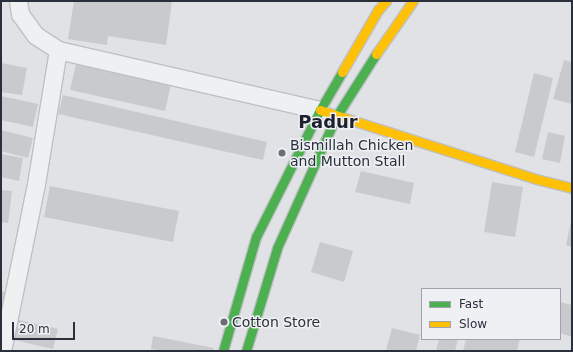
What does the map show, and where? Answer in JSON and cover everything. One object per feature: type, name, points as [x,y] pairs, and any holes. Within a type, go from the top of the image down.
[{"type":"main road","points":[[223,351],[256,237],[320,110],[378,10],[386,1]]},
{"type":"main road","points":[[246,351],[277,248],[336,117],[395,25],[413,1]]},
{"type":"main road","points":[[320,110],[336,117],[572,188]]},
{"type":"street","points":[[18,1],[20,14],[35,35],[58,50],[320,110]]},
{"type":"street","points":[[2,351],[36,184],[58,50]]},
{"type":"building","points":[[74,1],[172,1],[166,45],[108,36],[107,45],[68,39]]},
{"type":"building","points":[[564,60],[572,62],[572,104],[553,99]]},
{"type":"building","points":[[1,63],[27,68],[22,95],[1,92]]},
{"type":"building","points":[[76,64],[171,84],[165,111],[70,90]]},
{"type":"building","points":[[534,73],[553,78],[534,157],[515,152]]},
{"type":"building","points":[[63,95],[267,142],[263,160],[58,114]]},
{"type":"building","points":[[1,96],[38,104],[33,127],[1,120]]},
{"type":"building","points":[[1,130],[33,138],[28,158],[1,151]]},
{"type":"building","points":[[548,132],[565,136],[560,163],[542,159]]},
{"type":"building","points":[[1,154],[23,158],[19,181],[1,177]]},
{"type":"building","points":[[361,171],[414,183],[410,204],[355,192]]},
{"type":"building","points":[[492,182],[523,187],[515,237],[484,232]]},
{"type":"building","points":[[50,186],[179,211],[173,242],[44,217]]},
{"type":"building","points":[[1,190],[12,191],[8,223],[1,222]]},
{"type":"building","points":[[572,221],[572,247],[566,245]]},
{"type":"building","points":[[320,242],[353,251],[344,282],[311,272]]},
{"type":"building","points":[[1,291],[5,292],[2,311],[1,310]]},
{"type":"building","points":[[561,302],[572,305],[572,337],[561,333]]},
{"type":"building","points":[[11,318],[58,329],[53,349],[6,338]]},
{"type":"building","points":[[392,328],[420,335],[416,351],[386,350]]},
{"type":"building","points":[[153,336],[214,348],[213,351],[162,351],[151,349]]},
{"type":"building","points":[[439,340],[458,340],[455,351],[436,351]]},
{"type":"building","points":[[466,340],[520,340],[517,351],[463,351]]},
{"type":"traffic: fast","points":[[246,351],[277,248],[336,117],[376,54]]},
{"type":"traffic: fast","points":[[223,351],[256,237],[320,110],[342,72]]},
{"type":"traffic: slow","points":[[342,72],[378,10],[386,1]]},
{"type":"traffic: slow","points":[[376,54],[413,1]]},
{"type":"traffic: slow","points":[[320,110],[536,179],[572,188]]},
{"type":"place","name":"Bismillah Chicken and Mutton Stall","points":[[282,153]]},
{"type":"place","name":"Cotton Store","points":[[224,322]]},
{"type":"district","name":"Padur","points":[[328,122]]}]
